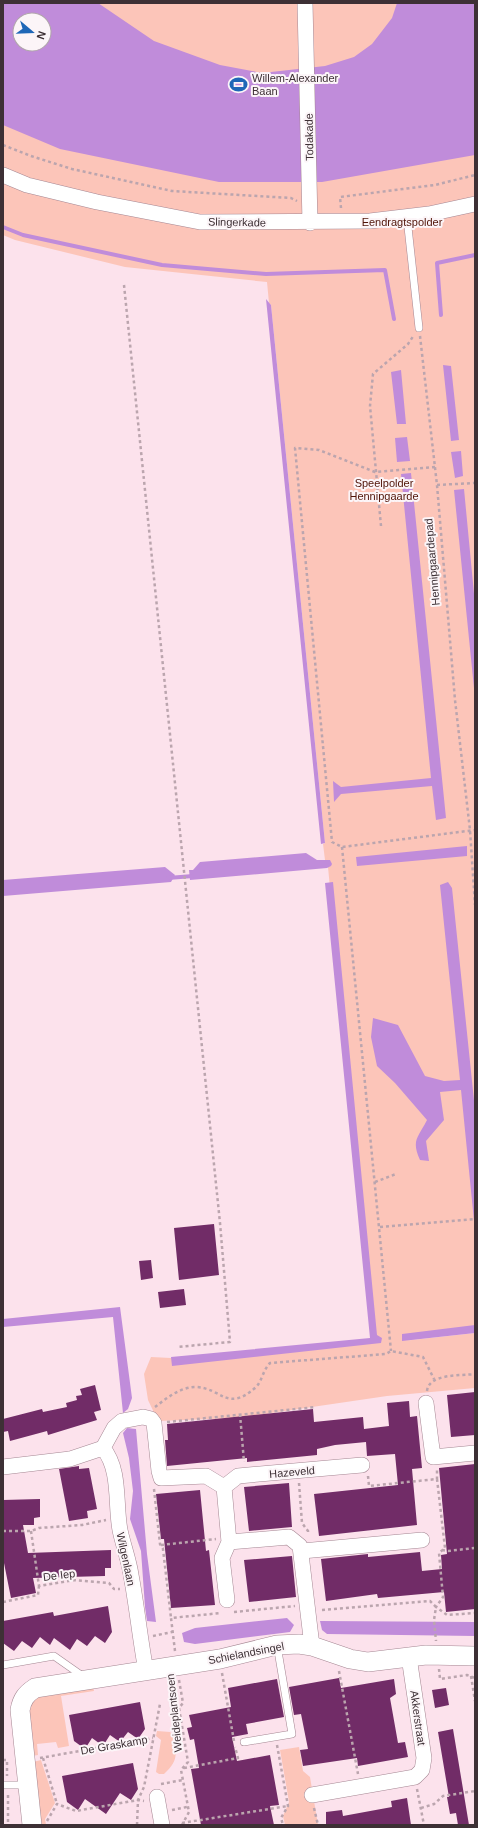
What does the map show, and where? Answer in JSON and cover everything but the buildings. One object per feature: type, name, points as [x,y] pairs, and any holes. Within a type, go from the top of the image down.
[{"type":"street","name":"Todakade","points":[[305,3],[311,202],[310,223]]},
{"type":"street","name":"Slingerkade","points":[[3,174],[26,185],[97,202],[200,222],[370,222],[407,218],[475,204]]},
{"type":"street","points":[[426,1403],[433,1457],[475,1453]]},
{"type":"street","points":[[3,1467],[70,1459],[103,1448],[117,1424],[130,1419],[148,1420],[160,1475],[162,1478],[206,1476],[224,1487],[229,1540],[222,1558],[227,1600]]},
{"type":"street","name":"Wilgenlaan","points":[[103,1448],[114,1467],[118,1518],[132,1576],[146,1671]]},
{"type":"street","name":"Hazeveld","points":[[224,1487],[238,1476],[362,1465]]},
{"type":"street","points":[[229,1540],[289,1537],[305,1550],[422,1540]]},
{"type":"street","points":[[305,1550],[307,1611],[312,1646]]},
{"type":"street","name":"Schielandsingel","points":[[28,1785],[20,1710],[22,1701],[27,1693],[43,1686],[220,1659],[277,1645],[299,1644],[312,1646],[359,1661],[368,1662],[409,1657],[475,1656]]},
{"type":"street","name":"Akkerstraat","points":[[409,1657],[424,1758],[422,1770],[415,1777]]},
{"type":"street","points":[[312,1795],[415,1777]]},
{"type":"street","points":[[28,1785],[32,1825]]},
{"type":"street","points":[[157,1797],[162,1825]]},
{"type":"lane","points":[[407,218],[419,328]]},
{"type":"lane","points":[[244,1742],[292,1734],[277,1645]]},
{"type":"lane","points":[[3,1666],[54,1656],[87,1679]]},
{"type":"lane","points":[[3,1785],[28,1785]]},
{"type":"path","points":[[3,145],[72,169],[172,191],[291,198],[311,202]]},
{"type":"path","points":[[341,222],[340,197],[435,185],[475,175]]},
{"type":"path","points":[[124,285],[220,1223],[230,1342],[177,1347]]},
{"type":"path","points":[[381,526],[370,406],[373,374],[408,344],[419,328]]},
{"type":"path","name":"Hennipgaardepad","points":[[419,328],[437,485],[455,700],[470,830],[471,864],[475,905]]},
{"type":"path","points":[[435,467],[375,472],[319,450],[295,448],[332,842],[342,847],[475,830]]},
{"type":"path","points":[[437,485],[475,483]]},
{"type":"path","points":[[342,847],[391,1351]]},
{"type":"path","points":[[375,1182],[396,1174]]},
{"type":"path","points":[[380,1227],[475,1219]]},
{"type":"path","points":[[148,1420],[180,1390],[197,1387],[230,1399],[237,1399],[257,1386],[264,1369],[270,1363],[386,1354],[391,1351],[423,1357],[434,1379]]},
{"type":"path","points":[[426,1403],[428,1385],[434,1379],[475,1374]]},
{"type":"path","points":[[148,1420],[316,1407]]},
{"type":"path","points":[[240,1414],[246,1476]]},
{"type":"path","points":[[436,1637],[434,1620],[436,1607],[443,1598],[439,1553],[445,1548],[437,1479],[437,1456]]},
{"type":"path","points":[[362,1465],[367,1470],[369,1486],[437,1479]]},
{"type":"path","points":[[298,1471],[302,1523],[308,1531],[305,1550]]},
{"type":"path","name":"Weideplantsoen","points":[[160,1475],[154,1484],[176,1666],[183,1703],[179,1708],[188,1762],[182,1770],[189,1812],[182,1824]]},
{"type":"path","points":[[3,1531],[31,1531],[39,1528],[82,1525],[118,1518]]},
{"type":"path","name":"De Iep","points":[[31,1531],[39,1586],[74,1580],[100,1581],[109,1583],[114,1589],[133,1589]]},
{"type":"path","points":[[161,1545],[229,1540]]},
{"type":"path","points":[[442,1550],[448,1551],[475,1548]]},
{"type":"path","points":[[3,1602],[38,1596],[39,1586]]},
{"type":"path","points":[[171,1618],[302,1605],[307,1611],[430,1601],[447,1615],[475,1613]]},
{"type":"path","points":[[343,1656],[339,1668],[360,1787]]},
{"type":"path","points":[[183,1768],[238,1758],[220,1659]]},
{"type":"path","points":[[471,1676],[475,1701]]},
{"type":"path","name":"De Graskamp","points":[[137,1825],[138,1800],[144,1787],[160,1704]]},
{"type":"path","points":[[276,1736],[288,1806],[281,1818],[283,1825]]},
{"type":"path","name":"De Graskamp","points":[[75,1752],[153,1738]]},
{"type":"path","points":[[235,1743],[244,1742]]},
{"type":"path","points":[[43,1758],[57,1804],[47,1820],[48,1825]]},
{"type":"path","points":[[415,1777],[424,1825]]},
{"type":"path","points":[[421,1808],[434,1804],[443,1796],[475,1791]]},
{"type":"path","points":[[57,1804],[76,1811],[138,1800]]},
{"type":"path","points":[[182,1824],[288,1806]]},
{"type":"green space","points":[[3,3],[475,3],[475,1331],[403,1341],[475,1333],[475,1388],[387,1396],[237,1418],[158,1421],[148,1400],[144,1374],[151,1357],[171,1358],[373,1340],[328,867],[327,860],[325,860],[323,844],[325,843],[271,305],[269,303],[267,282],[125,267],[15,240],[3,235]]},
{"type":"green space","points":[[93,1686],[94,1691],[61,1696],[69,1746],[58,1748],[56,1742],[37,1744],[38,1755],[32,1756],[28,1720],[29,1708],[32,1702],[46,1693]]},
{"type":"green space","points":[[157,1731],[170,1732],[172,1734],[176,1752],[175,1760],[164,1774],[159,1774],[156,1772],[161,1740],[156,1736]]},
{"type":"green space","points":[[299,1747],[303,1771],[310,1777],[318,1825],[285,1825],[283,1816],[289,1802],[280,1750]]},
{"type":"green space","points":[[41,1760],[55,1803],[45,1819],[46,1825],[39,1825],[33,1762]]},
{"type":"shaded area","name":"Willem-Alexander Baan","points":[[3,3],[98,3],[154,41],[220,65],[262,73],[325,66],[354,57],[372,44],[392,18],[397,3],[475,3],[475,155],[322,182],[219,182],[60,149],[3,125]]},
{"type":"shaded area","points":[[266,299],[271,305],[325,843],[321,844]]},
{"type":"shaded area","points":[[443,365],[451,366],[459,440],[451,441]]},
{"type":"shaded area","points":[[401,370],[406,424],[397,424],[391,372]]},
{"type":"shaded area","points":[[407,437],[410,461],[397,462],[395,438]]},
{"type":"shaded area","points":[[461,451],[463,476],[455,478],[451,452]]},
{"type":"shaded area","points":[[411,473],[446,818],[436,820],[432,786],[341,794],[334,802],[333,781],[341,787],[431,778],[401,474]]},
{"type":"shaded area","points":[[464,489],[475,604],[475,698],[454,490]]},
{"type":"shaded area","points":[[467,846],[467,856],[357,866],[356,857]]},
{"type":"shaded area","points":[[306,853],[317,860],[330,860],[332,864],[327,868],[190,880],[189,870],[193,870],[200,862]]},
{"type":"shaded area","points":[[165,867],[175,875],[171,882],[3,896],[3,880]]},
{"type":"shaded area","points":[[333,882],[377,1335],[382,1338],[381,1343],[172,1366],[171,1357],[370,1338],[325,883]]},
{"type":"shaded area","points":[[448,882],[452,888],[475,1110],[475,1231],[461,1090],[440,1092],[444,1120],[426,1141],[429,1161],[420,1160],[417,1153],[416,1143],[418,1135],[427,1120],[395,1083],[377,1066],[371,1037],[373,1018],[398,1025],[425,1076],[444,1081],[460,1080],[440,885]]},
{"type":"shaded area","points":[[120,1307],[132,1398],[128,1409],[123,1413],[113,1317],[3,1327],[3,1319]]},
{"type":"shaded area","points":[[475,1325],[475,1333],[402,1341],[402,1334]]},
{"type":"shaded area","points":[[127,1428],[136,1429],[147,1554],[156,1622],[147,1621],[141,1551],[130,1519],[133,1491],[129,1458],[123,1433]]},
{"type":"shaded area","points":[[287,1618],[294,1625],[290,1632],[195,1644],[184,1642],[182,1633],[195,1628]]},
{"type":"shaded area","points":[[320,1621],[475,1622],[475,1636],[327,1634],[322,1630]]},
{"type":"waterway","points":[[3,227],[23,235],[162,265],[266,274],[385,270],[394,319]]},
{"type":"waterway","points":[[441,315],[437,263],[475,255]]},
{"type":"waterway","points":[[168,878],[193,876]]},
{"type":"place","name":"Willem-Alexander Baan","points":[[239,84]]},
{"type":"park label","name":"Eendragtspolder","points":[[402,222]]},
{"type":"park label","name":"Speelpolder Hennipgaarde","points":[[384,489]]}]
